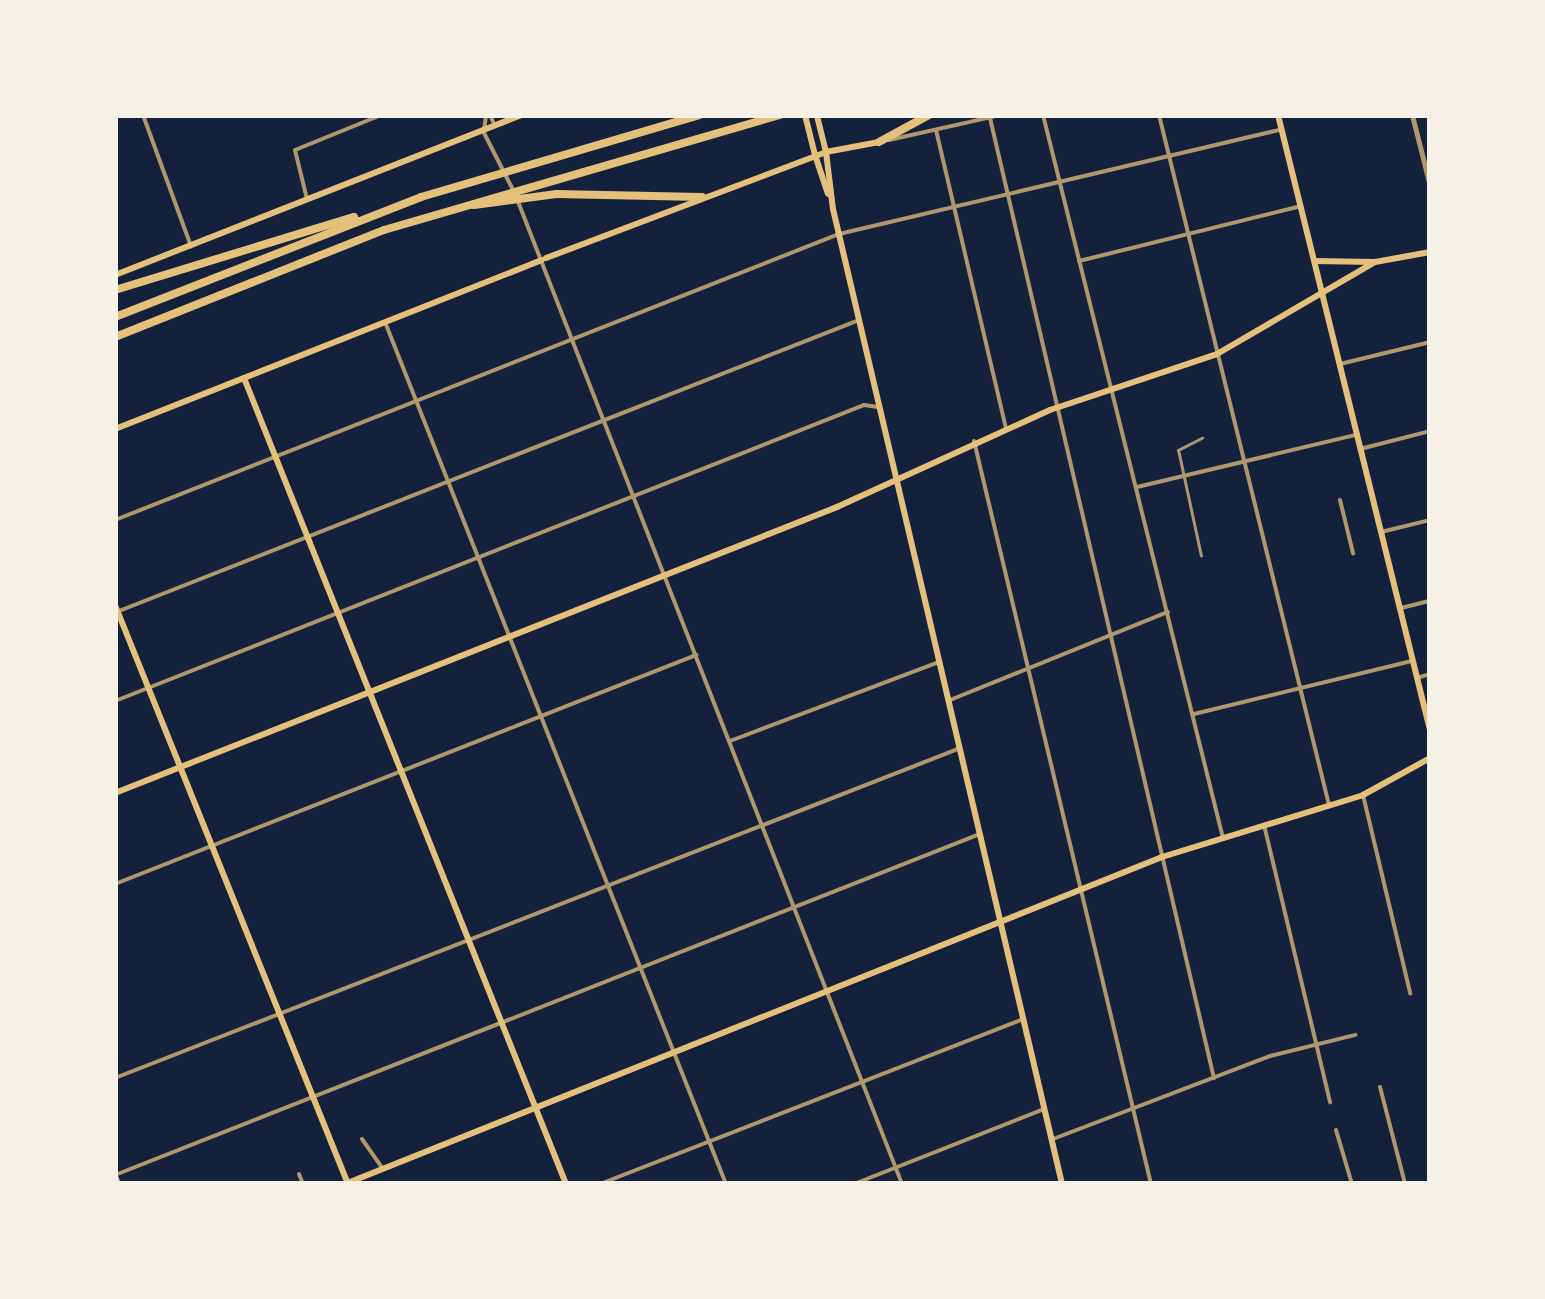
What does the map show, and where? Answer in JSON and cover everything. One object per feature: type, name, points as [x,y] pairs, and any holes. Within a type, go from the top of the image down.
[{"type":"highway","points":[[115,290],[700,115]]},
{"type":"highway","points":[[115,337],[450,210],[506,195],[525,184],[781,115]]},
{"type":"highway","points":[[879,142],[929,115]]},
{"type":"highway","points":[[506,195],[702,197]]},
{"type":"highway","points":[[115,318],[378,213]]},
{"type":"main road","points":[[115,275],[522,115]]},
{"type":"main road","points":[[805,115],[833,210]]},
{"type":"main road","points":[[816,115],[826,152],[838,234],[1062,1184]]},
{"type":"main road","points":[[1278,115],[1430,730]]},
{"type":"main road","points":[[115,429],[702,197],[815,155],[879,142]]},
{"type":"main road","points":[[1315,261],[1375,262],[1430,252]]},
{"type":"main road","points":[[115,793],[666,574],[1057,407],[1111,386],[1218,354],[1323,296],[1375,262]]},
{"type":"main road","points":[[244,378],[566,1184]]},
{"type":"main road","points":[[116,610],[347,1184],[1162,857],[1330,808],[1430,758]]},
{"type":"main road","points":[[115,1176],[118,1184]]},
{"type":"street","points":[[144,115],[192,246]]},
{"type":"street","points":[[308,200],[295,150],[381,115]]},
{"type":"street","points":[[488,115],[494,126]]},
{"type":"street","points":[[488,115],[482,131],[493,142],[544,259],[902,1184]]},
{"type":"street","points":[[879,142],[1001,115]]},
{"type":"street","points":[[1042,115],[1224,839]]},
{"type":"street","points":[[1158,115],[1330,808]]},
{"type":"street","points":[[1412,115],[1430,186]]},
{"type":"street","points":[[990,118],[1214,1078]]},
{"type":"street","points":[[936,130],[1006,428]]},
{"type":"street","points":[[115,520],[838,234],[1282,130]]},
{"type":"street","points":[[1079,261],[1302,206]]},
{"type":"street","points":[[116,610],[604,416],[858,320]]},
{"type":"street","points":[[385,322],[726,1184]]},
{"type":"street","points":[[1340,364],[1430,342]]},
{"type":"street","points":[[115,701],[864,404],[879,408]]},
{"type":"street","points":[[1360,449],[1430,431]]},
{"type":"street","points":[[1137,487],[1356,434]]},
{"type":"street","points":[[974,441],[1106,1006],[1152,1184]]},
{"type":"street","points":[[1340,500],[1353,553]]},
{"type":"street","points":[[1380,532],[1430,520]]},
{"type":"street","points":[[1399,608],[1430,601]]},
{"type":"street","points":[[948,701],[1168,612]]},
{"type":"street","points":[[115,884],[696,655]]},
{"type":"street","points":[[1194,714],[1412,661]]},
{"type":"street","points":[[730,741],[939,662]]},
{"type":"street","points":[[1417,678],[1430,674]]},
{"type":"street","points":[[115,1078],[960,748]]},
{"type":"street","points":[[1362,795],[1410,993]]},
{"type":"street","points":[[1266,829],[1330,1102]]},
{"type":"street","points":[[115,1176],[980,834]]},
{"type":"street","points":[[600,1184],[1023,1018]]},
{"type":"street","points":[[1429,1021],[1430,1058]]},
{"type":"street","points":[[1052,1140],[1214,1078],[1317,1044],[1355,1036]]},
{"type":"street","points":[[1380,1087],[1404,1184]]},
{"type":"street","points":[[854,1184],[1044,1109]]},
{"type":"street","points":[[1336,1130],[1352,1184]]},
{"type":"street","points":[[362,1139],[383,1169]]},
{"type":"street","points":[[299,1174],[303,1184]]},
{"type":"lane","points":[[1201,556],[1178,446],[1202,438]]}]
